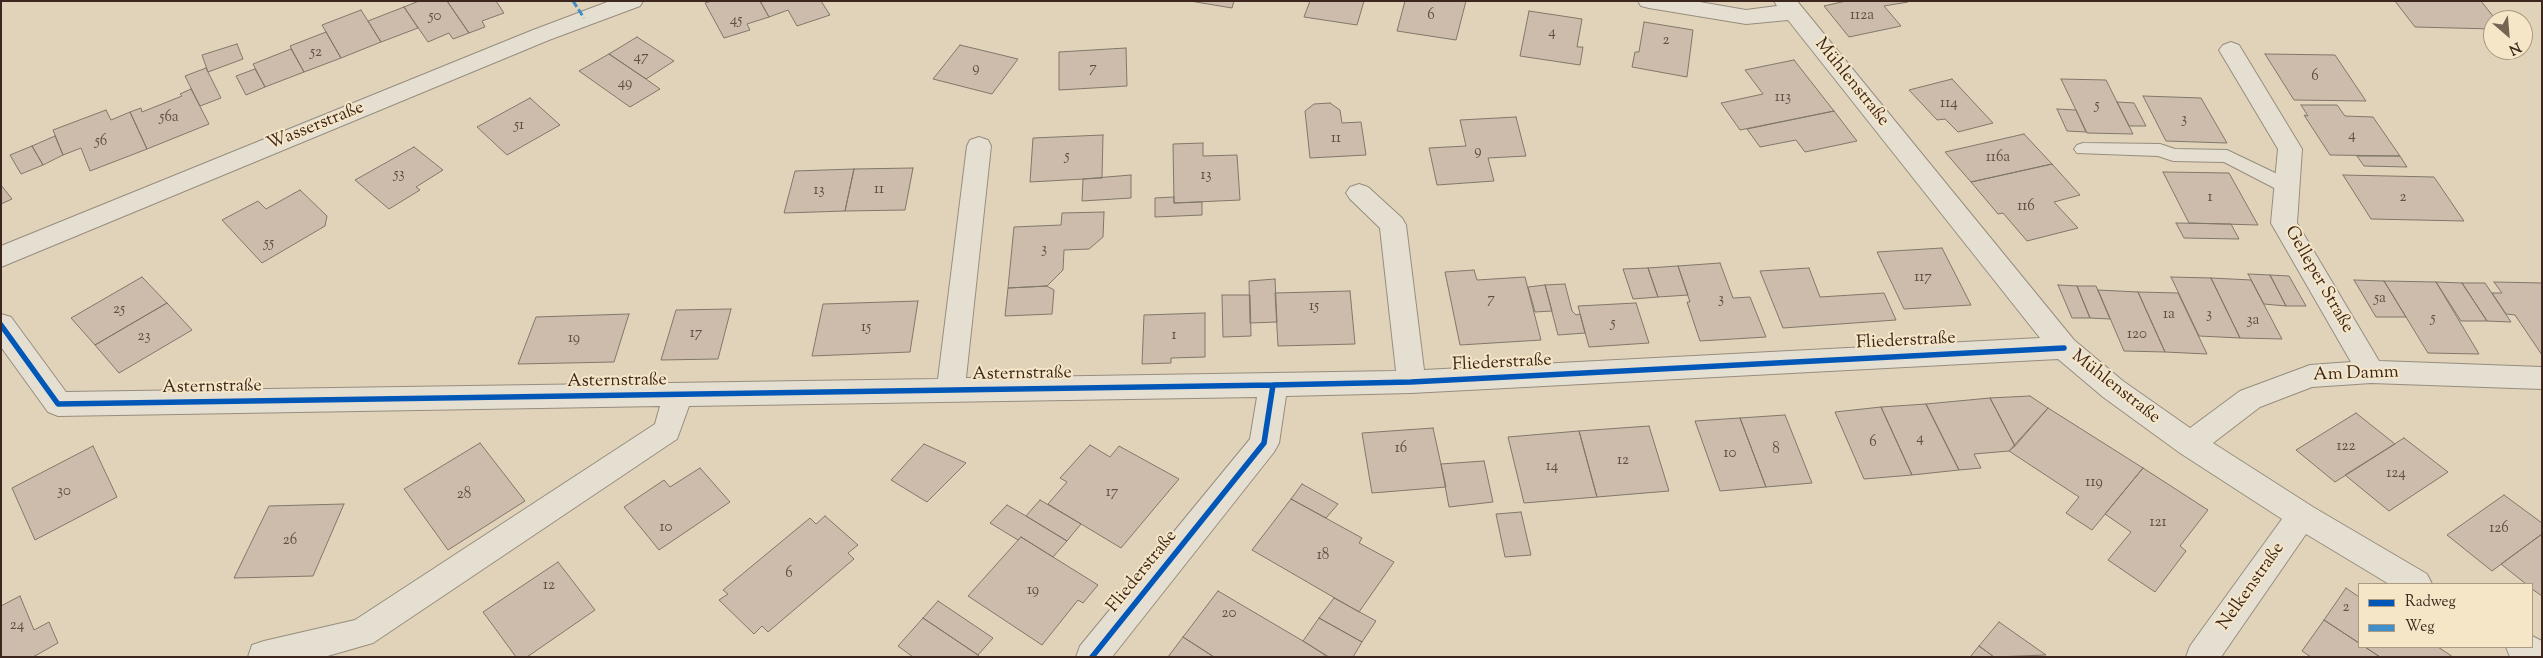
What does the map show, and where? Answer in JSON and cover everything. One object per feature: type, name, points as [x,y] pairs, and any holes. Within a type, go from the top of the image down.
[{"type":"street","name":"Wasserstraße","points":[[1,257],[540,34],[632,1]]},
{"type":"street","points":[[1649,1],[1746,16],[1789,6]]},
{"type":"street","name":"Mühlenstraße","points":[[1789,6],[2064,348],[2113,389],[2190,444],[2302,516],[2414,583]]},
{"type":"street","name":"Gelleper Straße","points":[[2231,50],[2290,149],[2284,222],[2371,372]]},
{"type":"street","name":"Asternstraße","points":[[951,390],[979,146]]},
{"type":"street","points":[[1360,194],[1393,226],[1411,382]]},
{"type":"street","name":"Asternstraße","points":[[1,326],[58,404],[1273,385]]},
{"type":"street","name":"Fliederstraße","points":[[1092,657],[1264,443],[1273,385],[1411,382],[2064,348]]},
{"type":"street","name":"Am Damm","points":[[2190,444],[2250,399],[2310,376],[2371,372],[2542,378]]},
{"type":"street","name":"Asternstraße","points":[[264,656],[362,633],[667,431],[678,394]]},
{"type":"street","name":"Nelkenstraße","points":[[2202,657],[2302,516]]},
{"type":"street","points":[[2524,648],[2539,657]]},
{"type":"lane","points":[[2083,149],[2160,150],[2173,154],[2227,156],[2288,187]]},
{"type":"building","points":[[419,1],[447,1],[469,33],[453,39],[449,33],[428,42],[404,7]]},
{"type":"building","points":[[447,1],[496,1],[504,13],[482,21],[485,27],[469,33]]},
{"type":"building","points":[[712,1],[760,1],[769,17],[747,24],[750,30],[724,38],[705,3]]},
{"type":"building","points":[[760,1],[821,1],[830,15],[797,26],[788,10],[769,17]]},
{"type":"building","points":[[1190,1],[1234,1],[1232,8]]},
{"type":"building","points":[[1310,1],[1364,1],[1357,25],[1304,17]]},
{"type":"building","points":[[1405,1],[1466,1],[1456,40],[1397,31]]},
{"type":"building","points":[[1846,1],[1908,2],[1884,6],[1901,26],[1849,37],[1824,6]]},
{"type":"building","points":[[2395,1],[2481,1],[2488,10],[2483,10],[2483,29],[2415,27]]},
{"type":"building","points":[[404,7],[418,28],[381,42],[368,21]]},
{"type":"building","points":[[361,10],[381,42],[341,58],[322,25]]},
{"type":"building","points":[[1529,11],[1582,19],[1577,47],[1583,47],[1580,65],[1520,56]]},
{"type":"building","points":[[1644,22],[1693,30],[1687,77],[1632,67],[1635,52],[1639,52]]},
{"type":"building","points":[[326,32],[341,58],[304,72],[290,46]]},
{"type":"building","points":[[637,37],[674,61],[646,79],[609,54]]},
{"type":"building","points":[[237,44],[243,59],[208,72],[202,55]]},
{"type":"building","points":[[960,45],[1018,59],[992,94],[933,79]]},
{"type":"building","points":[[1126,48],[1127,86],[1059,90],[1059,52]]},
{"type":"building","points":[[291,49],[304,72],[265,87],[253,64]]},
{"type":"building","points":[[609,54],[660,89],[630,107],[579,71]]},
{"type":"building","points":[[2265,54],[2335,55],[2366,101],[2294,100]]},
{"type":"building","points":[[1794,60],[1834,111],[1740,130],[1721,103],[1763,94],[1745,70]]},
{"type":"building","points":[[206,68],[221,98],[200,106],[185,76]]},
{"type":"building","points":[[255,69],[265,87],[246,95],[236,76]]},
{"type":"building","points":[[1952,79],[1993,123],[1958,132],[1945,119],[1937,120],[1909,90]]},
{"type":"building","points":[[2061,79],[2106,80],[2133,134],[2087,133]]},
{"type":"building","points":[[191,89],[209,124],[147,149],[130,112],[141,108],[142,112],[182,96],[180,94]]},
{"type":"building","points":[[2143,96],[2201,98],[2227,143],[2166,141]]},
{"type":"building","points":[[530,98],[560,125],[507,155],[477,127]]},
{"type":"building","points":[[2117,102],[2134,103],[2146,126],[2129,126]]},
{"type":"building","points":[[1330,103],[1340,110],[1342,123],[1361,122],[1366,155],[1310,158],[1305,111],[1314,104]]},
{"type":"building","points":[[2301,105],[2337,105],[2345,116],[2373,117],[2400,156],[2330,155],[2304,115],[2308,116]]},
{"type":"building","points":[[2057,109],[2076,110],[2086,132],[2067,131]]},
{"type":"building","points":[[106,110],[111,120],[130,112],[147,149],[90,171],[81,148],[63,155],[53,130]]},
{"type":"building","points":[[1834,111],[1857,141],[1805,152],[1796,140],[1760,147],[1747,129]]},
{"type":"building","points":[[1516,117],[1526,156],[1488,158],[1494,181],[1437,185],[1429,148],[1466,146],[1460,120]]},
{"type":"building","points":[[2024,134],[2052,164],[1971,182],[1945,152]]},
{"type":"building","points":[[1103,135],[1102,178],[1030,182],[1033,138]]},
{"type":"building","points":[[55,136],[63,155],[43,165],[32,146]]},
{"type":"building","points":[[1203,143],[1203,156],[1237,155],[1240,200],[1174,203],[1173,144]]},
{"type":"building","points":[[32,146],[43,165],[21,174],[10,155]]},
{"type":"building","points":[[414,147],[443,170],[416,187],[420,190],[389,209],[355,180]]},
{"type":"building","points":[[2357,156],[2400,156],[2407,167],[2364,166]]},
{"type":"building","points":[[2052,164],[2080,195],[2054,202],[2078,228],[2027,241],[2003,213],[1998,214],[1971,182]]},
{"type":"building","points":[[913,168],[905,210],[845,211],[854,169]]},
{"type":"building","points":[[854,169],[845,211],[784,213],[795,171]]},
{"type":"building","points":[[2163,172],[2229,173],[2258,225],[2189,223]]},
{"type":"building","points":[[1131,175],[1131,198],[1082,201],[1083,179]]},
{"type":"building","points":[[2343,175],[2434,177],[2464,221],[2371,219]]},
{"type":"building","points":[[1,185],[12,199],[1,204]]},
{"type":"building","points":[[300,190],[327,216],[325,226],[262,263],[222,220],[258,201],[266,209]]},
{"type":"building","points":[[1174,197],[1174,203],[1202,202],[1202,215],[1155,217],[1155,198]]},
{"type":"building","points":[[1104,212],[1103,237],[1089,249],[1064,250],[1063,270],[1047,286],[1008,288],[1014,227],[1061,225],[1062,213]]},
{"type":"building","points":[[2176,223],[2231,224],[2239,239],[2184,238]]},
{"type":"building","points":[[1942,248],[1971,305],[1904,309],[1877,252]]},
{"type":"building","points":[[1720,263],[1733,298],[1750,297],[1766,337],[1700,341],[1678,266]]},
{"type":"building","points":[[1678,266],[1688,295],[1658,297],[1648,268]]},
{"type":"building","points":[[1648,268],[1658,297],[1633,299],[1623,269]]},
{"type":"building","points":[[1809,268],[1820,297],[1884,293],[1896,320],[1783,328],[1760,271]]},
{"type":"building","points":[[1474,270],[1477,280],[1525,277],[1541,340],[1460,345],[1445,272]]},
{"type":"building","points":[[2248,274],[2270,275],[2286,306],[2264,304]]},
{"type":"building","points":[[2270,275],[2289,276],[2306,306],[2286,306]]},
{"type":"building","points":[[142,277],[167,303],[95,345],[71,318]]},
{"type":"building","points":[[2171,277],[2211,278],[2240,338],[2199,336]]},
{"type":"building","points":[[2211,278],[2251,280],[2282,339],[2240,338]]},
{"type":"building","points":[[1275,279],[1277,322],[1250,323],[1249,281]]},
{"type":"building","points":[[2354,280],[2384,281],[2406,317],[2376,317]]},
{"type":"building","points":[[2384,281],[2436,282],[2479,354],[2428,353]]},
{"type":"building","points":[[2436,282],[2462,283],[2487,321],[2461,321]]},
{"type":"building","points":[[2494,282],[2542,283],[2542,355],[2515,315],[2506,314],[2492,293],[2502,293]]},
{"type":"building","points":[[2462,283],[2485,283],[2511,322],[2487,321]]},
{"type":"building","points":[[1565,284],[1572,311],[1576,315],[1580,314],[1585,333],[1558,335],[1545,285]]},
{"type":"building","points":[[1545,285],[1552,311],[1535,312],[1528,287]]},
{"type":"building","points":[[2058,285],[2077,286],[2090,318],[2072,318]]},
{"type":"building","points":[[1047,286],[1054,290],[1052,314],[1005,316],[1008,288]]},
{"type":"building","points":[[2077,286],[2096,286],[2110,319],[2090,318]]},
{"type":"building","points":[[2098,290],[2138,292],[2165,352],[2124,351]]},
{"type":"building","points":[[1350,291],[1355,344],[1278,346],[1275,293]]},
{"type":"building","points":[[2138,292],[2178,293],[2207,354],[2165,352]]},
{"type":"building","points":[[1222,295],[1250,295],[1251,336],[1223,337]]},
{"type":"building","points":[[918,301],[910,352],[812,356],[823,304]]},
{"type":"building","points":[[167,303],[192,330],[119,373],[95,345]]},
{"type":"building","points":[[1636,303],[1649,343],[1589,347],[1578,306]]},
{"type":"building","points":[[731,309],[718,359],[661,360],[676,310]]},
{"type":"building","points":[[1205,313],[1205,357],[1171,358],[1171,363],[1142,364],[1144,315]]},
{"type":"building","points":[[629,314],[614,362],[518,364],[536,317]]},
{"type":"building","points":[[2030,396],[2048,408],[2015,446],[1990,398]]},
{"type":"building","points":[[1990,398],[2015,446],[2009,451],[1974,454],[1981,468],[1959,470],[1926,404]]},
{"type":"building","points":[[1926,404],[1959,470],[1912,475],[1881,407]]},
{"type":"building","points":[[1881,407],[1912,475],[1864,479],[1835,412]]},
{"type":"building","points":[[2048,408],[2143,468],[2092,530],[2066,513],[2079,497],[2009,451]]},
{"type":"building","points":[[2356,413],[2395,444],[2335,482],[2296,450]]},
{"type":"building","points":[[1785,415],[1812,483],[1766,487],[1740,418]]},
{"type":"building","points":[[1740,418],[1766,487],[1720,491],[1695,421]]},
{"type":"building","points":[[1649,426],[1669,491],[1597,497],[1579,431]]},
{"type":"building","points":[[1433,428],[1446,487],[1372,493],[1362,433]]},
{"type":"building","points":[[1579,431],[1597,497],[1524,503],[1508,437]]},
{"type":"building","points":[[2404,438],[2448,472],[2389,511],[2345,475]]},
{"type":"building","points":[[480,443],[525,501],[448,550],[404,489]]},
{"type":"building","points":[[924,444],[966,463],[927,502],[891,480]]},
{"type":"building","points":[[1090,445],[1110,457],[1119,446],[1179,479],[1121,548],[1048,504],[1067,482],[1060,478]]},
{"type":"building","points":[[93,446],[117,497],[35,540],[12,488]]},
{"type":"building","points":[[1484,461],[1493,502],[1449,507],[1441,464]]},
{"type":"building","points":[[700,468],[730,502],[659,550],[624,507],[664,480],[670,487]]},
{"type":"building","points":[[2143,468],[2208,510],[2180,546],[2186,551],[2155,592],[2108,560],[2131,532],[2105,514]]},
{"type":"building","points":[[1302,484],[1338,504],[1326,518],[1291,499]]},
{"type":"building","points":[[2504,495],[2542,523],[2542,534],[2492,571],[2447,535]]},
{"type":"building","points":[[1291,499],[1362,538],[1359,543],[1394,562],[1359,612],[1252,550]]},
{"type":"building","points":[[1040,500],[1081,524],[1067,541],[1026,516]]},
{"type":"building","points":[[344,504],[313,576],[234,578],[269,506]]},
{"type":"building","points":[[1007,505],[1067,541],[1053,557],[1021,537],[1018,540],[990,523]]},
{"type":"building","points":[[1521,512],[1531,555],[1505,557],[1496,514]]},
{"type":"building","points":[[825,516],[858,545],[848,553],[854,559],[768,632],[762,626],[754,634],[719,600],[728,594],[723,590],[810,518],[816,524]]},
{"type":"building","points":[[2542,534],[2542,596],[2533,590],[2533,583],[2525,583],[2501,564]]},
{"type":"building","points":[[1021,537],[1098,585],[1083,603],[1078,600],[1042,645],[968,596]]},
{"type":"building","points":[[558,562],[595,610],[527,657],[516,657],[483,612]]},
{"type":"building","points":[[2346,588],[2358,596],[2358,642],[2324,620]]},
{"type":"building","points":[[1218,591],[1303,641],[1325,655],[1324,657],[1214,657],[1183,637]]},
{"type":"building","points":[[20,596],[34,630],[49,622],[58,643],[33,657],[1,657],[1,606]]},
{"type":"building","points":[[1334,598],[1376,621],[1362,642],[1319,618]]},
{"type":"building","points":[[938,601],[993,638],[978,655],[923,618]]},
{"type":"building","points":[[923,618],[980,657],[913,657],[898,646]]},
{"type":"building","points":[[1319,618],[1362,642],[1353,657],[1329,657],[1303,641]]},
{"type":"building","points":[[2324,620],[2358,642],[2358,648],[2366,648],[2380,657],[2311,657],[2302,651]]},
{"type":"building","points":[[1999,622],[2046,655],[1994,657],[1979,646]]},
{"type":"building","points":[[1183,637],[1214,657],[1168,657]]},
{"type":"building","points":[[1979,646],[1994,657],[1970,657]]},
{"type":"building","points":[[2366,648],[2440,648],[2453,657],[2380,657]]},
{"type":"marked path","points":[[573,1],[584,18]]},
{"type":"cycle path","points":[[1,325],[58,404],[1273,385]]},
{"type":"cycle path","points":[[1092,657],[1264,443],[1273,385],[1411,382],[2064,348]]}]
